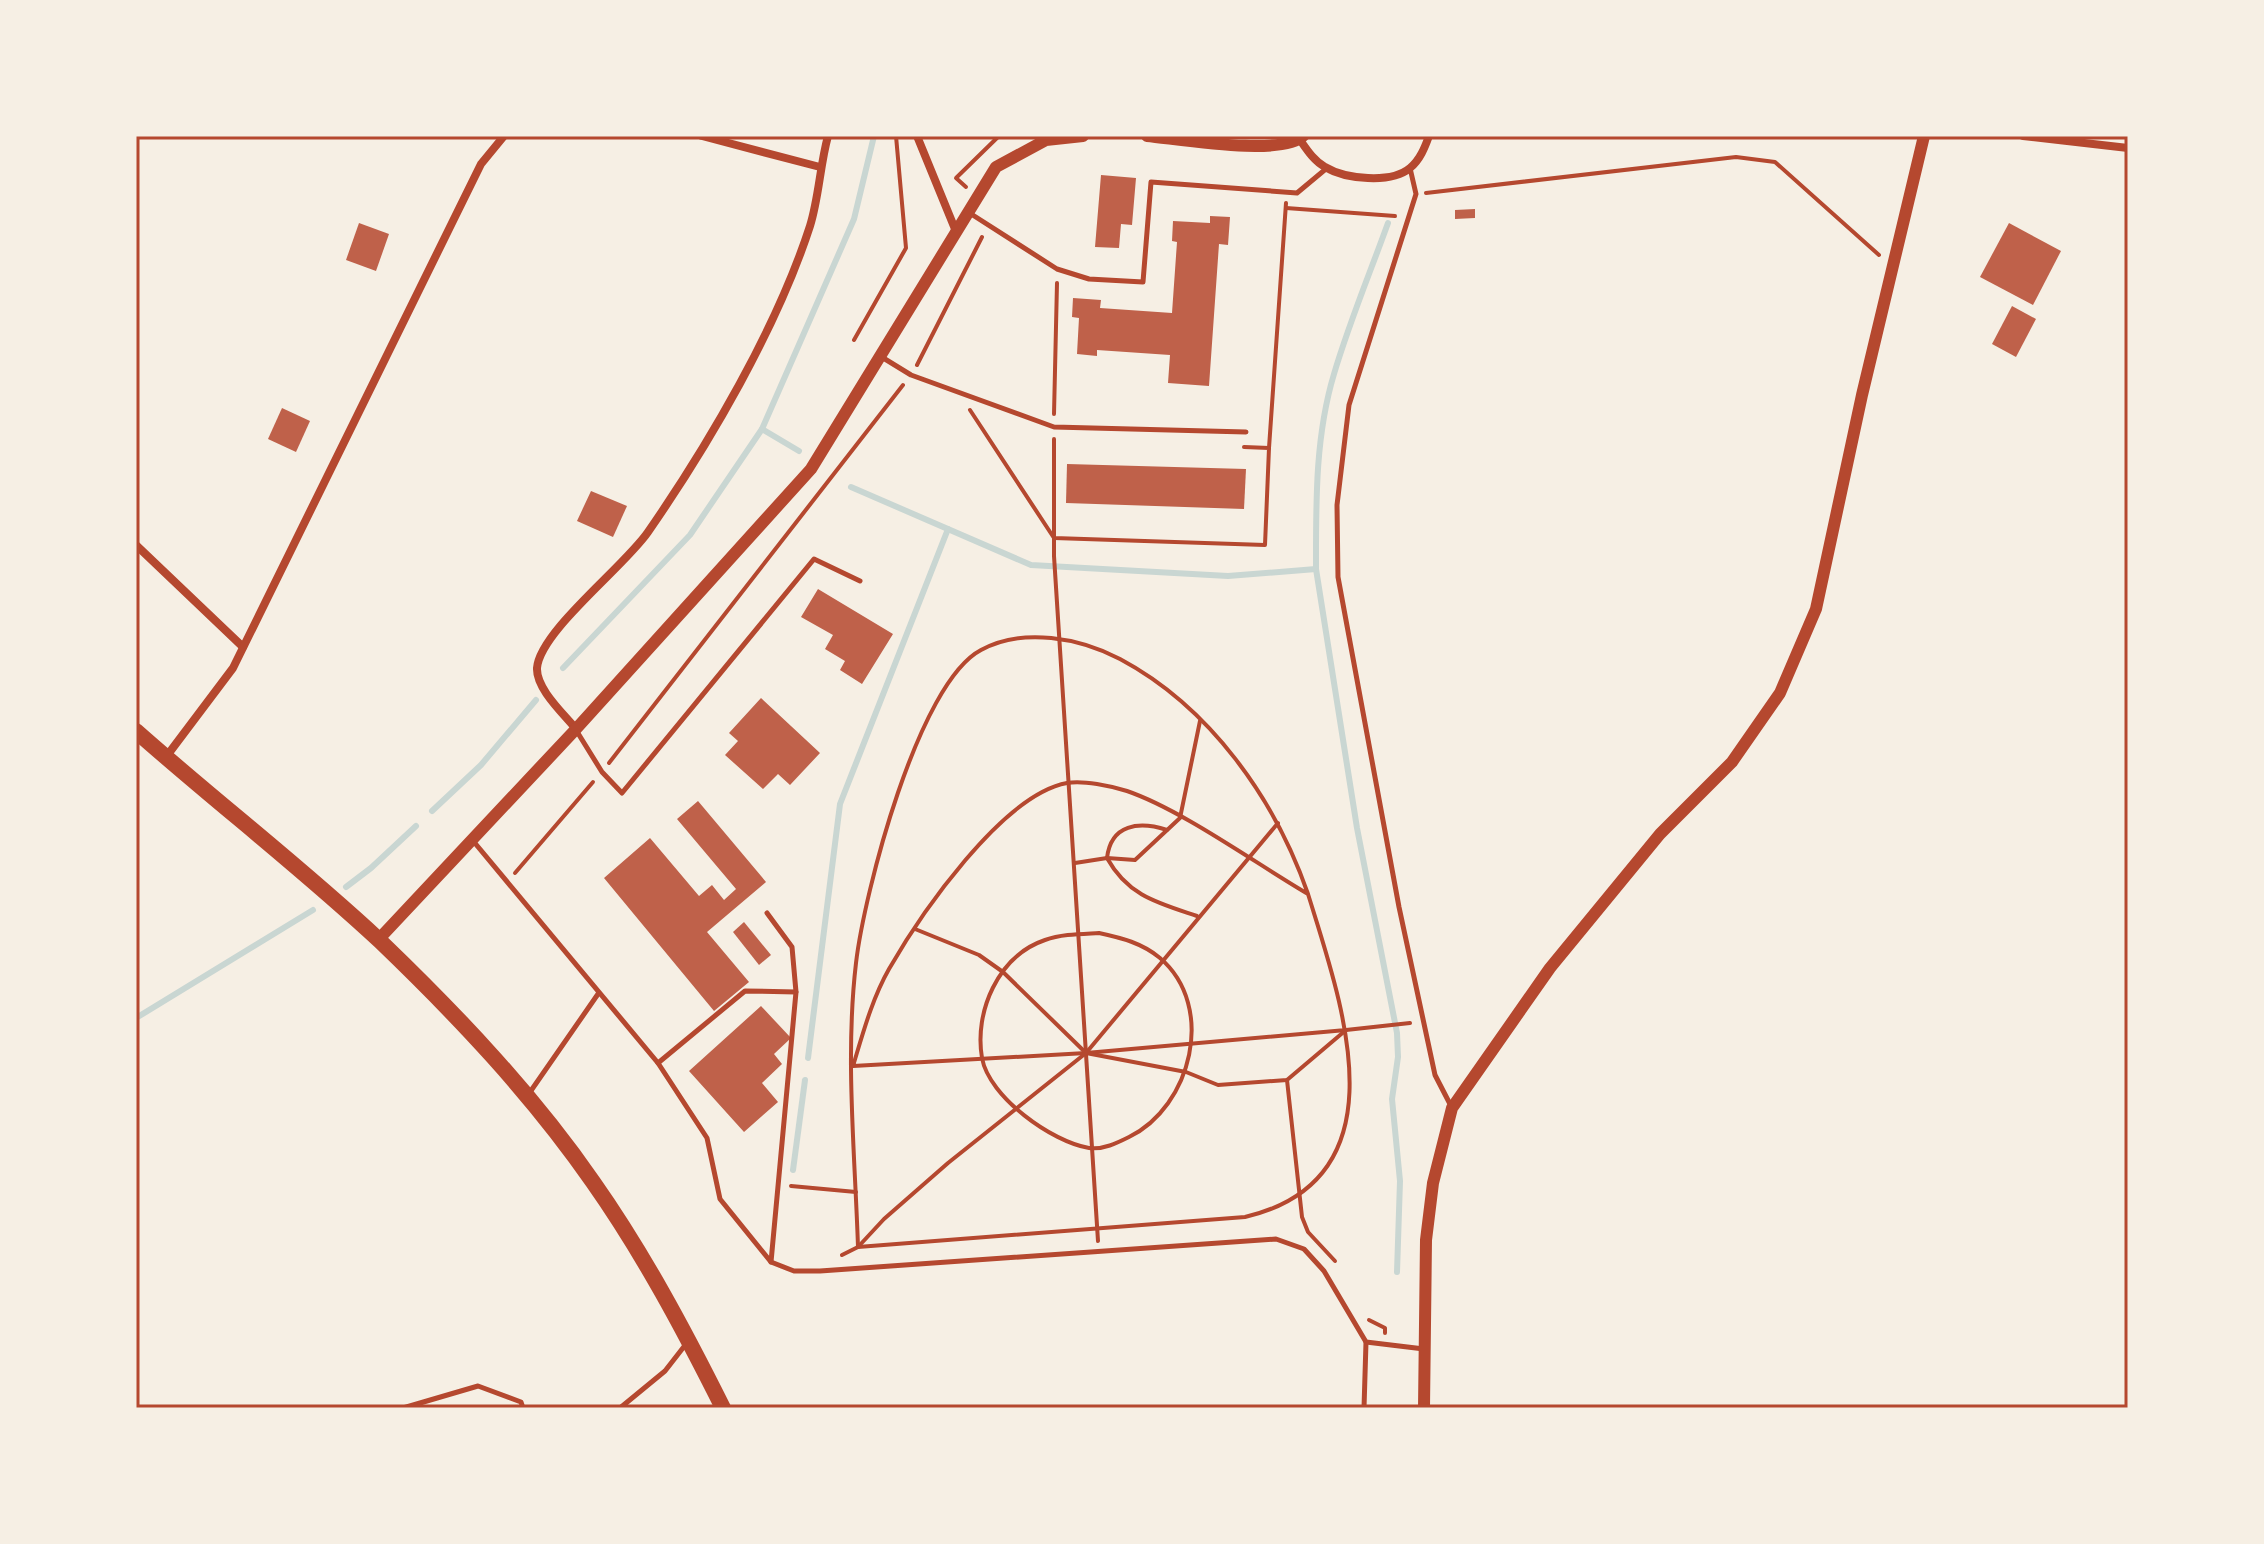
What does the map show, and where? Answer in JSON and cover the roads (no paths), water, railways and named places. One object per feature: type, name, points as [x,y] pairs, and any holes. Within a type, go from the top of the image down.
[{"type":"main road","points":[[136,731],[378,940],[457,1019],[527,1097],[593,1181],[689,1340],[723,1408]]},
{"type":"street","points":[[166,757],[233,668],[481,164],[504,136]]},
{"type":"street","points":[[702,136],[820,167]]},
{"type":"street","points":[[576,729],[540,682],[537,668],[543,651],[558,630],[646,536],[701,452],[787,284],[810,224],[828,136]]},
{"type":"street","points":[[917,136],[955,229]]},
{"type":"street","points":[[378,940],[576,729],[811,469],[955,229],[996,167],[1046,140],[1083,136]]},
{"type":"street","points":[[1147,136],[1256,145],[1302,138],[1327,168],[1348,176],[1382,177],[1410,168],[1424,151],[1429,136]]},
{"type":"street","points":[[1424,1408],[1426,1240],[1433,1183],[1452,1108],[1550,968],[1660,834],[1732,762],[1780,693],[1816,609],[1924,136]]},
{"type":"street","points":[[2023,136],[2128,148]]},
{"type":"street","points":[[136,545],[243,647]]},
{"type":"lane","points":[[967,211],[1057,269],[1089,279],[1143,282],[1151,182],[1297,193],[1327,168]]},
{"type":"lane","points":[[1410,168],[1416,194],[1349,405],[1337,505],[1338,577],[1399,907],[1435,1075],[1452,1108]]},
{"type":"lane","points":[[879,355],[911,375],[1054,427],[1246,432]]},
{"type":"lane","points":[[576,729],[602,772],[622,793],[814,559],[860,581]]},
{"type":"lane","points":[[471,839],[658,1063],[707,1138],[720,1199],[771,1262],[794,1271],[820,1271],[1276,1239],[1304,1249],[1324,1271],[1366,1342],[1364,1408]]},
{"type":"lane","points":[[767,913],[792,947],[796,992],[771,1262]]},
{"type":"lane","points":[[658,1063],[745,991],[796,992]]},
{"type":"lane","points":[[527,1097],[598,994]]},
{"type":"lane","points":[[620,1408],[665,1371],[689,1340]]},
{"type":"lane","points":[[1366,1342],[1425,1349]]},
{"type":"lane","points":[[403,1408],[478,1386],[521,1402],[523,1408]]},
{"type":"waterway","points":[[563,668],[690,535],[762,429],[854,219],[874,136]]},
{"type":"waterway","points":[[1316,569],[1318,470],[1323,422],[1346,336],[1388,223]]},
{"type":"waterway","points":[[762,429],[799,451]]},
{"type":"waterway","points":[[851,487],[1031,565],[1228,576],[1316,569],[1357,828],[1397,1033],[1398,1057],[1392,1099],[1400,1181],[1397,1272]]},
{"type":"waterway","points":[[808,1058],[840,804],[948,529]]},
{"type":"waterway","points":[[432,811],[481,765],[536,700]]},
{"type":"waterway","points":[[346,887],[416,826]]},
{"type":"waterway","points":[[136,1018],[313,910]]},
{"type":"waterway","points":[[793,1170],[805,1080]]}]
